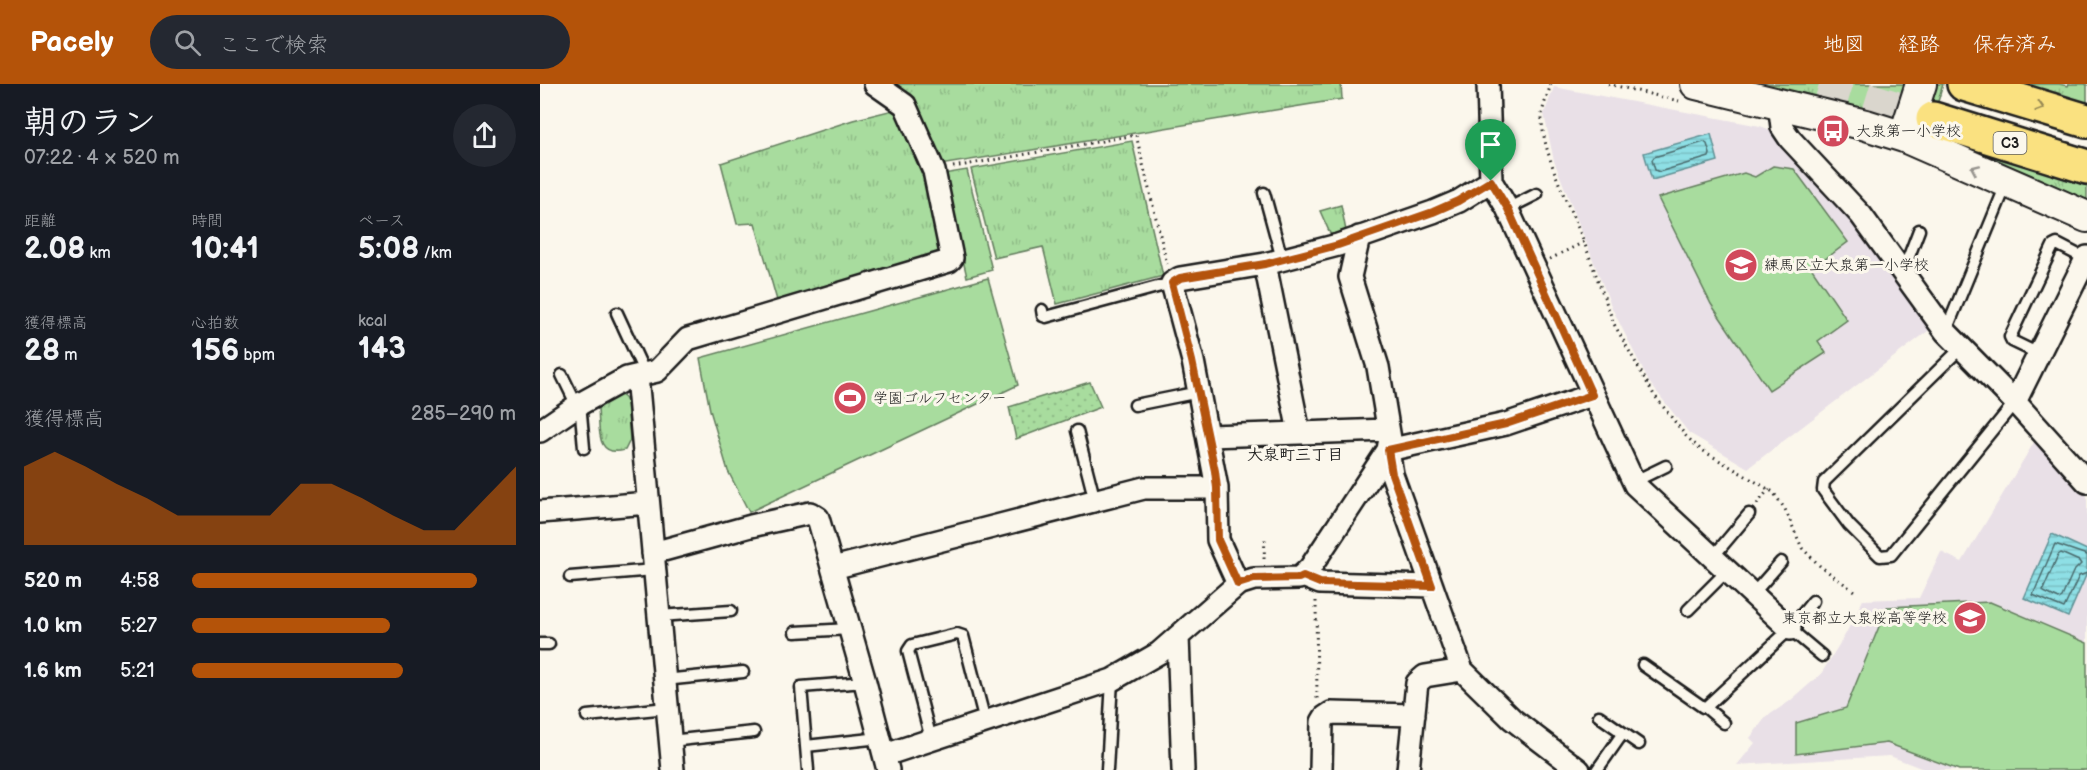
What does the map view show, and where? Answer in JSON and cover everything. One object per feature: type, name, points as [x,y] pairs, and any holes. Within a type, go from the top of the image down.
[{"type":"highway","points":[[1964,84],[2087,121]]},
{"type":"highway","name":"C3","points":[[1933,119],[2087,167]]},
{"type":"street","points":[[540,431],[578,405],[627,378],[657,371],[688,339],[949,261],[952,253],[934,171],[905,105],[875,84]]},
{"type":"street","points":[[1488,84],[1491,181],[1508,209],[1633,482],[1790,629]]},
{"type":"street","points":[[1904,137],[1921,84]]},
{"type":"street","points":[[1692,94],[1779,103],[1866,125],[1904,137],[2087,217]]},
{"type":"street","points":[[1779,103],[1782,126],[1790,139],[1861,216],[1946,332],[2015,402],[2087,482]]},
{"type":"street","points":[[1238,584],[1218,540],[1217,488],[1208,436],[1172,283],[1180,278],[1307,254],[1433,212],[1458,201],[1491,181]]},
{"type":"street","points":[[1359,237],[1350,277],[1378,367],[1392,474],[1462,670],[1512,719],[1579,770]]},
{"type":"street","points":[[2015,402],[2086,258]]},
{"type":"street","points":[[1274,261],[1299,432]]},
{"type":"street","points":[[640,375],[648,503],[673,770]]},
{"type":"street","points":[[1208,436],[1299,432],[1388,440],[1506,424],[1592,395]]},
{"type":"street","points":[[1310,579],[1310,568],[1388,440]]},
{"type":"street","points":[[833,568],[1144,488],[1217,488]]},
{"type":"street","points":[[540,512],[648,503]]},
{"type":"street","points":[[654,561],[751,526],[810,513],[818,518],[884,754],[1112,680],[1159,653],[1238,584],[1254,579],[1299,578],[1432,586]]},
{"type":"street","points":[[1178,637],[1183,770]]},
{"type":"street","points":[[1408,770],[1417,684],[1425,676],[1462,670]]},
{"type":"street","points":[[1321,770],[1322,722],[1325,717],[1331,714],[1414,715]]},
{"type":"lane","points":[[1946,332],[2007,183]]},
{"type":"lane","points":[[1264,192],[1274,261]]},
{"type":"lane","points":[[1508,209],[1537,194]]},
{"type":"lane","points":[[1900,269],[1906,264],[1919,230]]},
{"type":"lane","points":[[2039,354],[2012,341],[2010,337],[2053,246],[2057,244],[2086,258]]},
{"type":"lane","points":[[1042,310],[1043,316],[1046,317],[1172,283]]},
{"type":"lane","points":[[617,313],[641,365],[640,375]]},
{"type":"lane","points":[[1962,347],[1824,482],[1823,490],[1849,525],[1880,555],[1891,555],[2015,402]]},
{"type":"lane","points":[[562,375],[581,414],[584,448]]},
{"type":"lane","points":[[1135,405],[1199,392]]},
{"type":"lane","points":[[1077,431],[1095,501]]},
{"type":"lane","points":[[1633,482],[1666,465]]},
{"type":"lane","points":[[1688,610],[1720,565],[1749,514]]},
{"type":"lane","points":[[570,578],[654,561]]},
{"type":"lane","points":[[1752,595],[1781,562]]},
{"type":"lane","points":[[1705,707],[1790,629],[1813,601]]},
{"type":"lane","points":[[658,616],[731,611]]},
{"type":"lane","points":[[795,632],[850,629]]},
{"type":"lane","points":[[1790,629],[1822,656]]},
{"type":"lane","points":[[931,739],[908,651],[912,645],[957,634],[963,636],[985,721]]},
{"type":"lane","points":[[1643,665],[1705,707],[1724,723]]},
{"type":"lane","points":[[664,680],[743,672]]},
{"type":"lane","points":[[1107,770],[1112,680]]},
{"type":"lane","points":[[808,770],[801,687],[865,681]]},
{"type":"lane","points":[[587,716],[667,708]]},
{"type":"lane","points":[[1599,716],[1639,744]]},
{"type":"lane","points":[[670,741],[754,732]]},
{"type":"lane","points":[[1597,770],[1623,733]]},
{"type":"lane","points":[[806,746],[884,754]]},
{"type":"path","points":[[1551,84],[1542,113],[1543,128],[1552,162],[1614,324],[1654,395],[1686,436],[1700,449],[1773,492],[1785,510],[1802,548],[1820,566],[1854,591]]},
{"type":"path","points":[[1608,84],[1692,94]]},
{"type":"path","points":[[934,171],[1136,135],[1172,283]]},
{"type":"path","points":[[1534,267],[1584,243]]},
{"type":"path","points":[[1310,579],[1317,705],[1325,717]]},
{"type":"shaded area","name":"練馬区立大泉第一小学校","points":[[1554,87],[1760,126],[1774,131],[1857,223],[1932,328],[1748,468],[1689,433],[1649,382],[1612,308],[1554,161],[1544,114]]},
{"type":"shaded area","name":"東京都立大泉桜高等学校","points":[[2036,439],[2087,496],[2087,770],[1926,770],[1890,756],[1737,765],[1755,743],[1750,738],[1766,717],[1790,701],[1821,674],[1863,600],[1919,598],[1941,552],[1962,562]]},
{"type":"green space","points":[[889,84],[1341,84],[1342,99],[940,165]]},
{"type":"green space","points":[[1738,84],[1904,84],[1896,110],[1882,116]]},
{"type":"green space","points":[[1930,84],[1943,84],[1930,130],[2087,186],[2087,209],[1926,138],[1920,126],[1920,119]]},
{"type":"green space","points":[[2018,84],[2068,86],[2069,84],[2085,84],[2087,85],[2087,104]]},
{"type":"green space","points":[[893,110],[913,141],[920,159],[945,252],[778,304],[755,223],[737,224],[721,163],[853,120]]},
{"type":"green space","points":[[1132,141],[1163,276],[1057,304],[1043,247],[994,258],[971,169]]},
{"type":"green space","points":[[1773,166],[1794,169],[1848,242],[1812,269],[1847,320],[1818,341],[1826,353],[1769,390],[1711,304],[1658,198],[1744,173],[1755,177]]},
{"type":"green space","points":[[967,170],[992,270],[967,277],[943,174]]},
{"type":"green space","points":[[1341,205],[1347,236],[1333,240],[1320,211]]},
{"type":"green space","name":"学園ゴルフセンター","points":[[988,278],[1018,385],[749,512],[728,471],[710,410],[700,358]]},
{"type":"green space","points":[[1090,382],[1101,407],[1016,439],[1009,407]]},
{"type":"green space","points":[[621,395],[627,402],[630,440],[625,450],[608,450],[601,440],[598,409],[599,405],[614,396]]},
{"type":"green space","points":[[1990,602],[2087,643],[2087,770],[1959,770],[1887,743],[1796,754],[1796,723],[1846,708],[1887,607]]},
{"type":"water","points":[[1711,134],[1718,161],[1652,180],[1644,153]]},
{"type":"water","points":[[2052,534],[2087,550],[2087,573],[2068,617],[2024,598]]},
{"type":"tunnel","points":[[1819,84],[1933,119]]},
{"type":"place","name":"大泉第一小学校","points":[[1833,131]]},
{"type":"place","name":"練馬区立大泉第一小学校","points":[[1741,265]]},
{"type":"place","name":"学園ゴルフセンター","points":[[850,398]]},
{"type":"place","name":"東京都立大泉桜高等学校","points":[[1970,618]]},
{"type":"district","name":"大泉町三丁目","points":[[1295,454]]},
{"type":"route","points":[[1491,181],[1508,209],[1592,395],[1506,424],[1388,450],[1392,474],[1432,586],[1320,583],[1303,576],[1254,579],[1238,584],[1218,540],[1215,471],[1192,361],[1172,283],[1180,278],[1265,264],[1338,245],[1433,212],[1458,201],[1491,181]]}]
